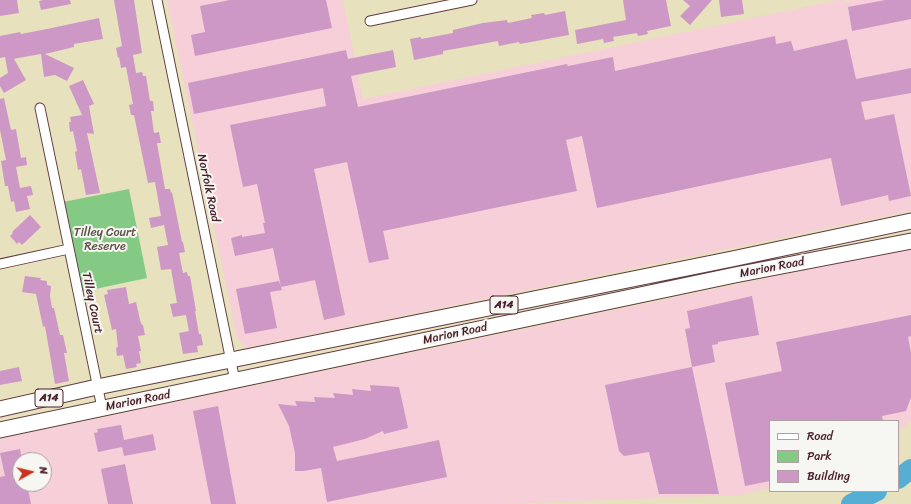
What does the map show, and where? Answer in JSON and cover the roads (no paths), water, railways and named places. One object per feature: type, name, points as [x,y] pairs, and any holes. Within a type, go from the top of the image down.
[{"type":"main road","name":"Marion Road","points":[[0,410],[97,387],[732,259],[911,221]]},
{"type":"main road","name":"Marion Road","points":[[0,430],[735,275],[911,241]]},
{"type":"street","name":"Norfolk Road","points":[[156,0],[235,381]]},
{"type":"street","points":[[370,21],[472,0]]},
{"type":"street","name":"Tilley Court","points":[[40,108],[102,408]]},
{"type":"street","points":[[0,264],[69,249]]},
{"type":"waterway","points":[[899,478],[911,469]]},
{"type":"waterway","points":[[851,504],[875,492]]},
{"type":"park label","name":"Tilley Court Reserve","points":[[105,240]]}]
